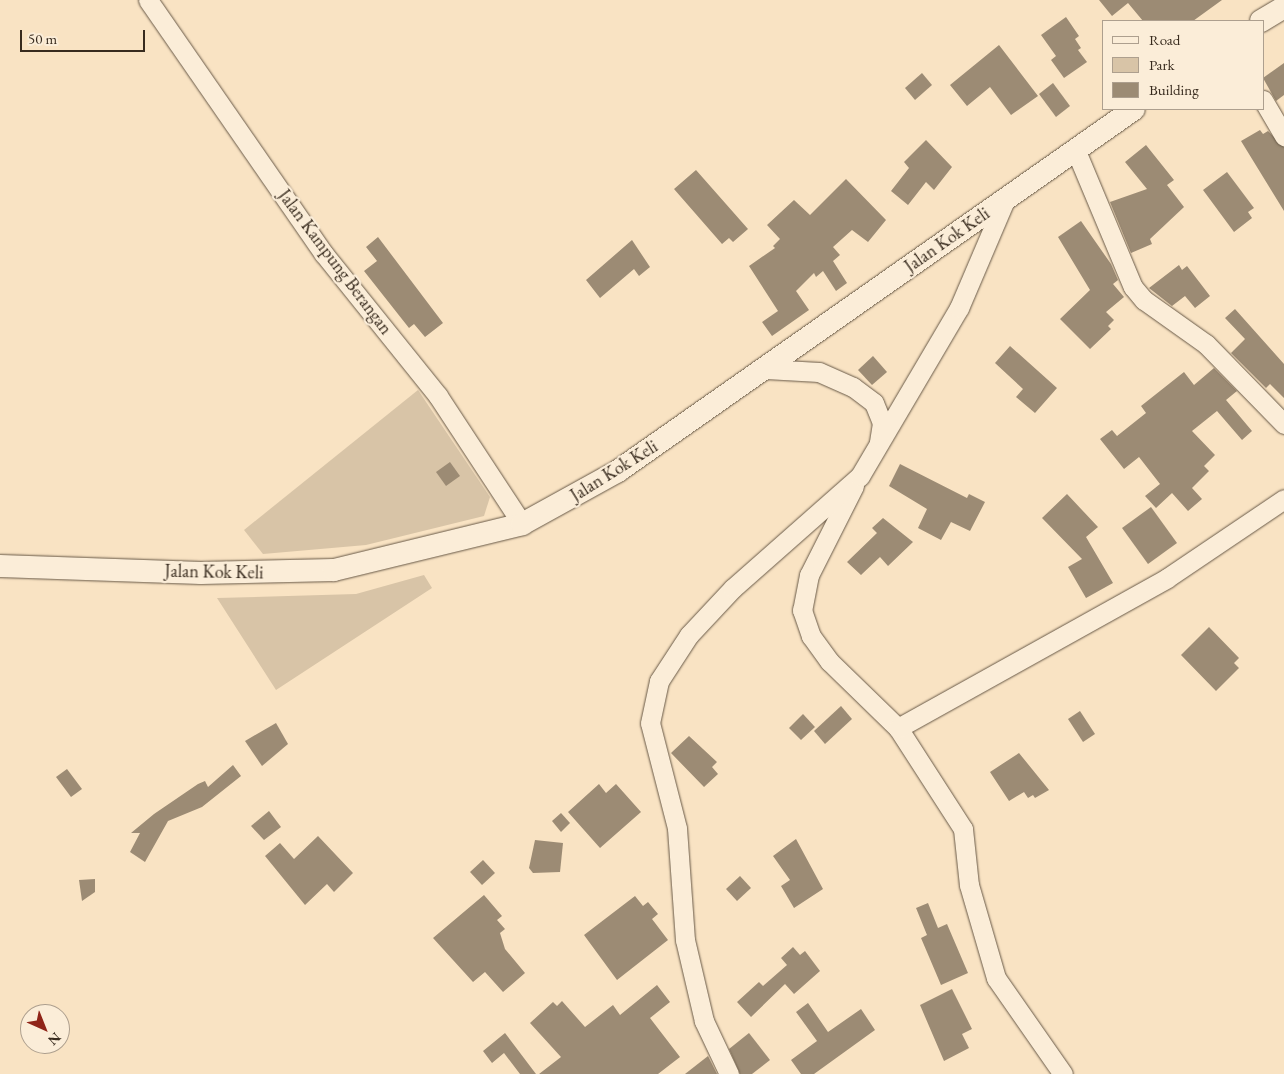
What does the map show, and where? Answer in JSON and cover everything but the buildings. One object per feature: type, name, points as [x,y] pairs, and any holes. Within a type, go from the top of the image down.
[{"type":"street","name":"Jalan Kampung Berangan","points":[[148,0],[324,254],[438,396],[522,524]]},
{"type":"street","points":[[1263,20],[1284,6]]},
{"type":"street","points":[[1264,102],[1284,136]]},
{"type":"street","name":"Jalan Kok Keli","points":[[0,566],[201,573],[334,570],[522,524],[618,471],[1133,110]]},
{"type":"street","points":[[1076,151],[1133,287],[1144,300],[1206,344],[1284,424]]},
{"type":"street","points":[[1006,198],[959,308],[820,548],[802,610],[811,636],[829,661],[898,728],[963,829],[969,885],[996,978],[1064,1074]]},
{"type":"street","points":[[766,369],[819,372],[853,387],[874,403],[882,423],[879,446]]},
{"type":"street","points":[[728,1074],[704,1022],[688,956],[677,828],[652,744],[652,705],[665,668],[689,635],[785,539],[860,476]]},
{"type":"street","points":[[898,728],[1167,578],[1284,499]]},
{"type":"green space","points":[[418,390],[490,497],[484,516],[366,545],[263,554],[244,530]]},
{"type":"green space","points":[[424,575],[432,588],[276,690],[217,598],[356,594]]}]
